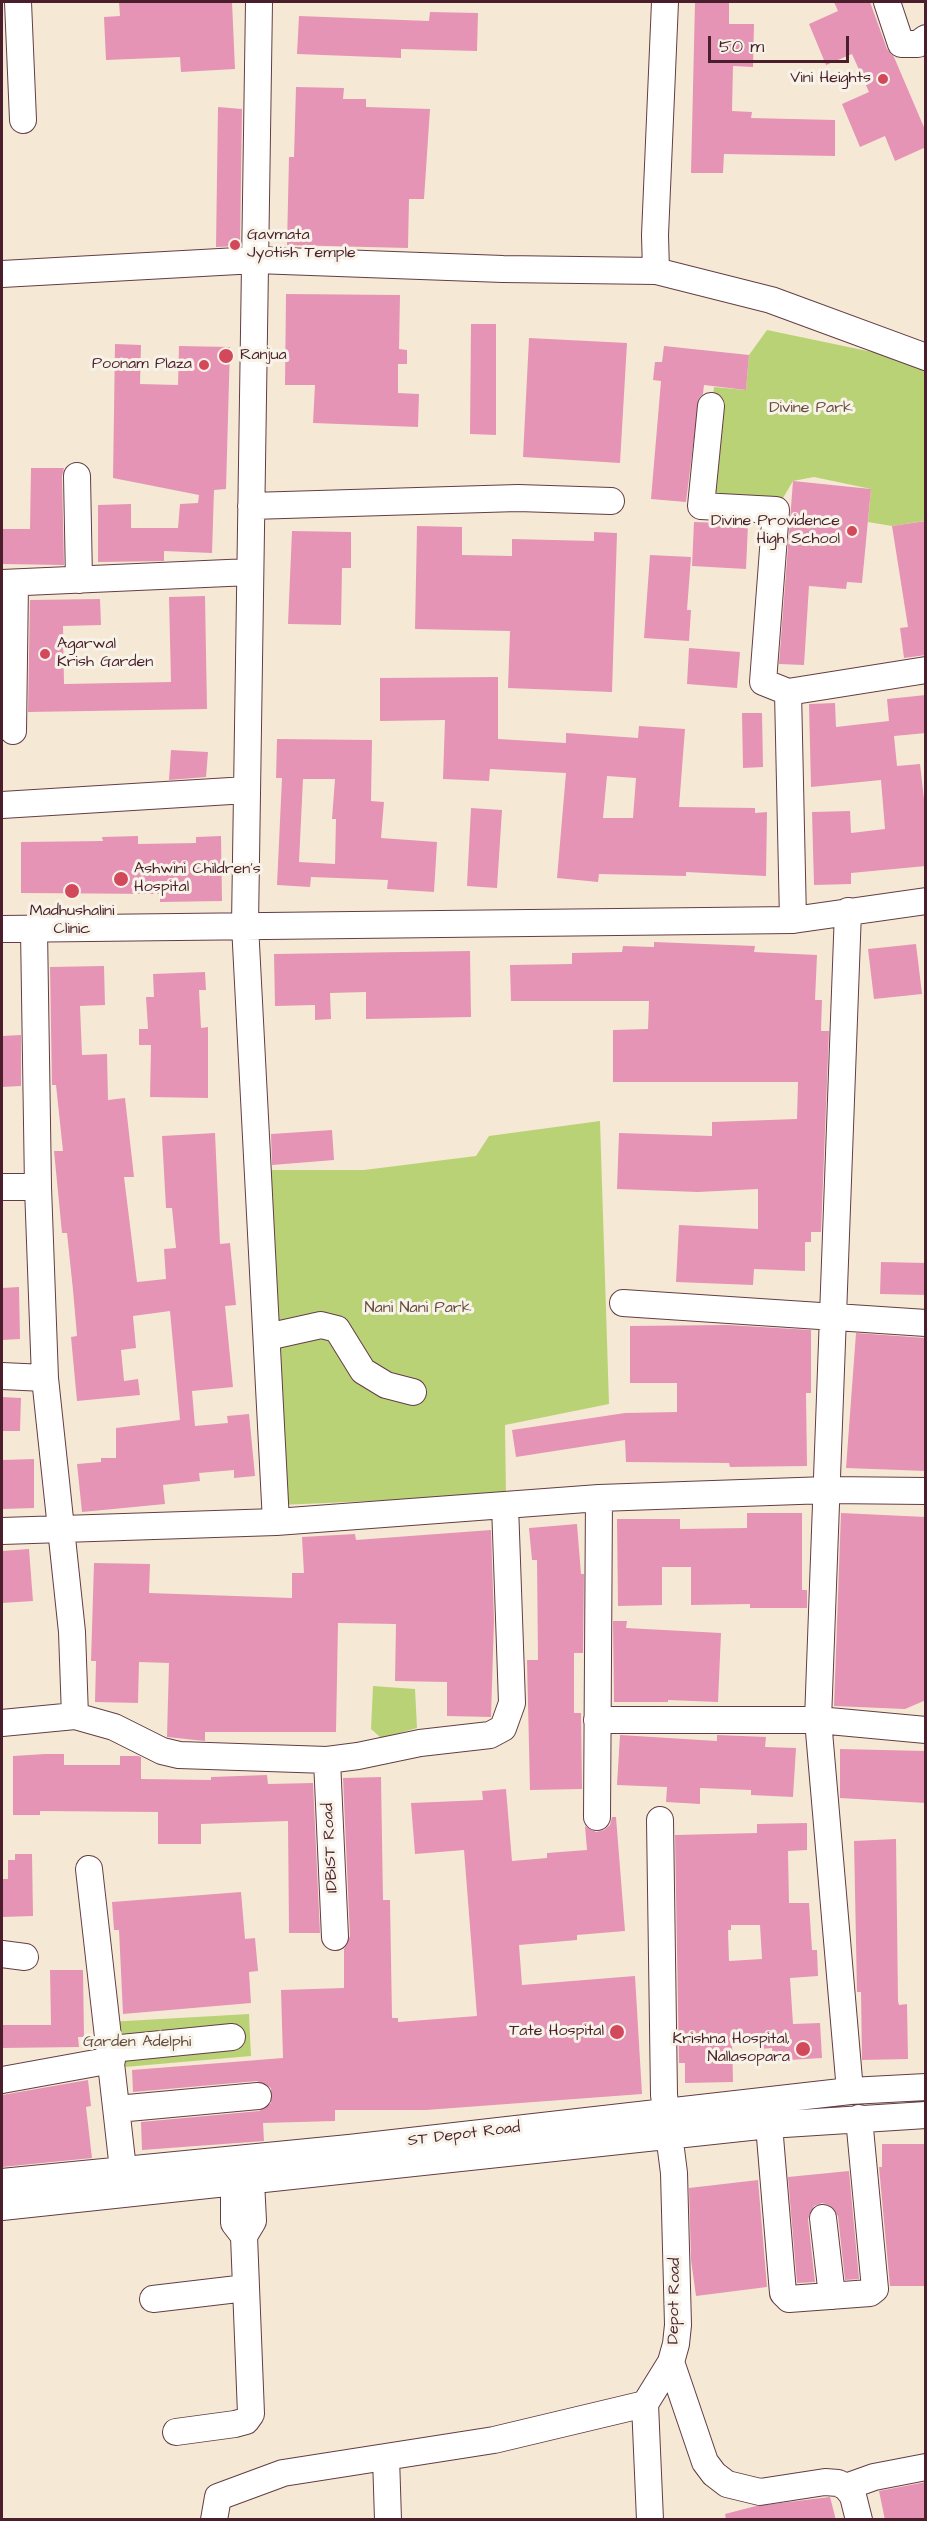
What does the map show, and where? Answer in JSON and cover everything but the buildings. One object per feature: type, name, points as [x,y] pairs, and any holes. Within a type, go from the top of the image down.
[{"type":"street","points":[[18,2],[23,120]]},
{"type":"street","points":[[259,2],[245,926],[276,1522]]},
{"type":"street","points":[[656,271],[655,235],[665,2]]},
{"type":"street","points":[[887,2],[901,44],[918,44],[926,38]]},
{"type":"street","points":[[2,274],[256,260],[503,269],[656,271],[771,300],[926,357]]},
{"type":"street","points":[[711,406],[700,506],[776,510],[763,682],[788,692],[926,670]]},
{"type":"street","points":[[77,476],[79,580]]},
{"type":"street","points":[[251,506],[518,498],[611,501]]},
{"type":"street","points":[[13,731],[8,583],[250,572]]},
{"type":"street","points":[[788,692],[793,920]]},
{"type":"street","points":[[2,805],[247,790]]},
{"type":"street","points":[[2,928],[34,930],[793,920],[926,901]]},
{"type":"street","points":[[848,911],[818,1720],[850,2091]]},
{"type":"street","points":[[34,930],[38,1187],[45,1378],[72,1632],[75,1716]]},
{"type":"street","points":[[2,1186],[38,1187]]},
{"type":"street","points":[[623,1303],[926,1323]]},
{"type":"street","points":[[267,1337],[321,1325],[336,1329],[363,1371],[386,1385],[412,1392]]},
{"type":"street","points":[[2,1376],[45,1378]]},
{"type":"street","points":[[2,1531],[276,1522],[599,1498],[827,1490],[926,1491]]},
{"type":"street","points":[[597,1817],[599,1498]]},
{"type":"street","points":[[2,1723],[75,1716],[114,1727],[162,1751],[179,1755],[327,1760],[429,1742],[490,1735],[503,1728],[509,1718],[512,1703],[505,1505]]},
{"type":"street","points":[[597,1719],[818,1720],[926,1730]]},
{"type":"street","name":"IDBIST Road","points":[[327,1760],[335,1937]]},
{"type":"street","name":"Depot Road","points":[[645,2404],[671,2362],[678,2325],[674,2173],[666,2114],[660,1820]]},
{"type":"street","points":[[89,1869],[125,2181]]},
{"type":"street","points":[[2,2080],[112,2055],[232,2037]]},
{"type":"street","name":"ST Depot Road","points":[[2,2207],[125,2181],[350,2160],[666,2114],[850,2091],[926,2087]]},
{"type":"street","points":[[117,2109],[258,2096]]},
{"type":"street","name":"ST Depot Road","points":[[666,2114],[769,2125],[926,2115]]},
{"type":"street","points":[[769,2125],[783,2293],[789,2299],[870,2293],[875,2289],[859,2118]]},
{"type":"street","name":"ST Depot Road","points":[[2,2182],[243,2182],[350,2160]]},
{"type":"street","points":[[176,2432],[236,2424],[246,2421],[251,2414],[244,2236],[253,2221],[243,2182]]},
{"type":"street","points":[[823,2218],[831,2296]]},
{"type":"street","points":[[153,2300],[246,2288]]},
{"type":"street","points":[[671,2362],[705,2462],[727,2484],[760,2492],[825,2482],[846,2487],[874,2477],[926,2467]]},
{"type":"street","points":[[214,2520],[218,2497],[272,2477],[494,2440],[645,2404],[650,2520]]},
{"type":"street","points":[[386,2457],[388,2520]]},
{"type":"street","points":[[846,2487],[853,2496],[859,2520]]},
{"type":"green space","name":"Divine Park","points":[[767,330],[925,363],[925,521],[892,526],[868,522],[871,489],[814,477],[793,481],[776,510],[701,506],[714,387],[746,390],[749,355]]},
{"type":"green space","name":"Nani Nani Park","points":[[600,1121],[609,1404],[505,1425],[506,1495],[281,1505],[265,1170],[364,1170],[476,1156],[489,1136]]},
{"type":"green space","points":[[373,1686],[415,1689],[417,1728],[381,1738],[371,1729]]},
{"type":"green space","name":"Garden Adelphi","points":[[249,2014],[251,2056],[113,2068],[108,2022]]},
{"type":"place","name":"Vini Heights","points":[[883,79]]},
{"type":"place","name":"Gavmata Jyotish Temple","points":[[235,245]]},
{"type":"place","name":"Ranjua","points":[[226,356]]},
{"type":"place","name":"Poonam Plaza","points":[[204,365]]},
{"type":"place","name":"Divine Providence High School","points":[[852,531]]},
{"type":"place","name":"Agarwal Krish Garden","points":[[45,654]]},
{"type":"place","name":"Ashwini Children's Hospital","points":[[121,879]]},
{"type":"place","name":"Madhushalini Clinic","points":[[72,891]]},
{"type":"place","name":"Tate Hospital","points":[[617,2032]]},
{"type":"place","name":"Krishna Hospital, Nallasopara","points":[[803,2049]]}]
